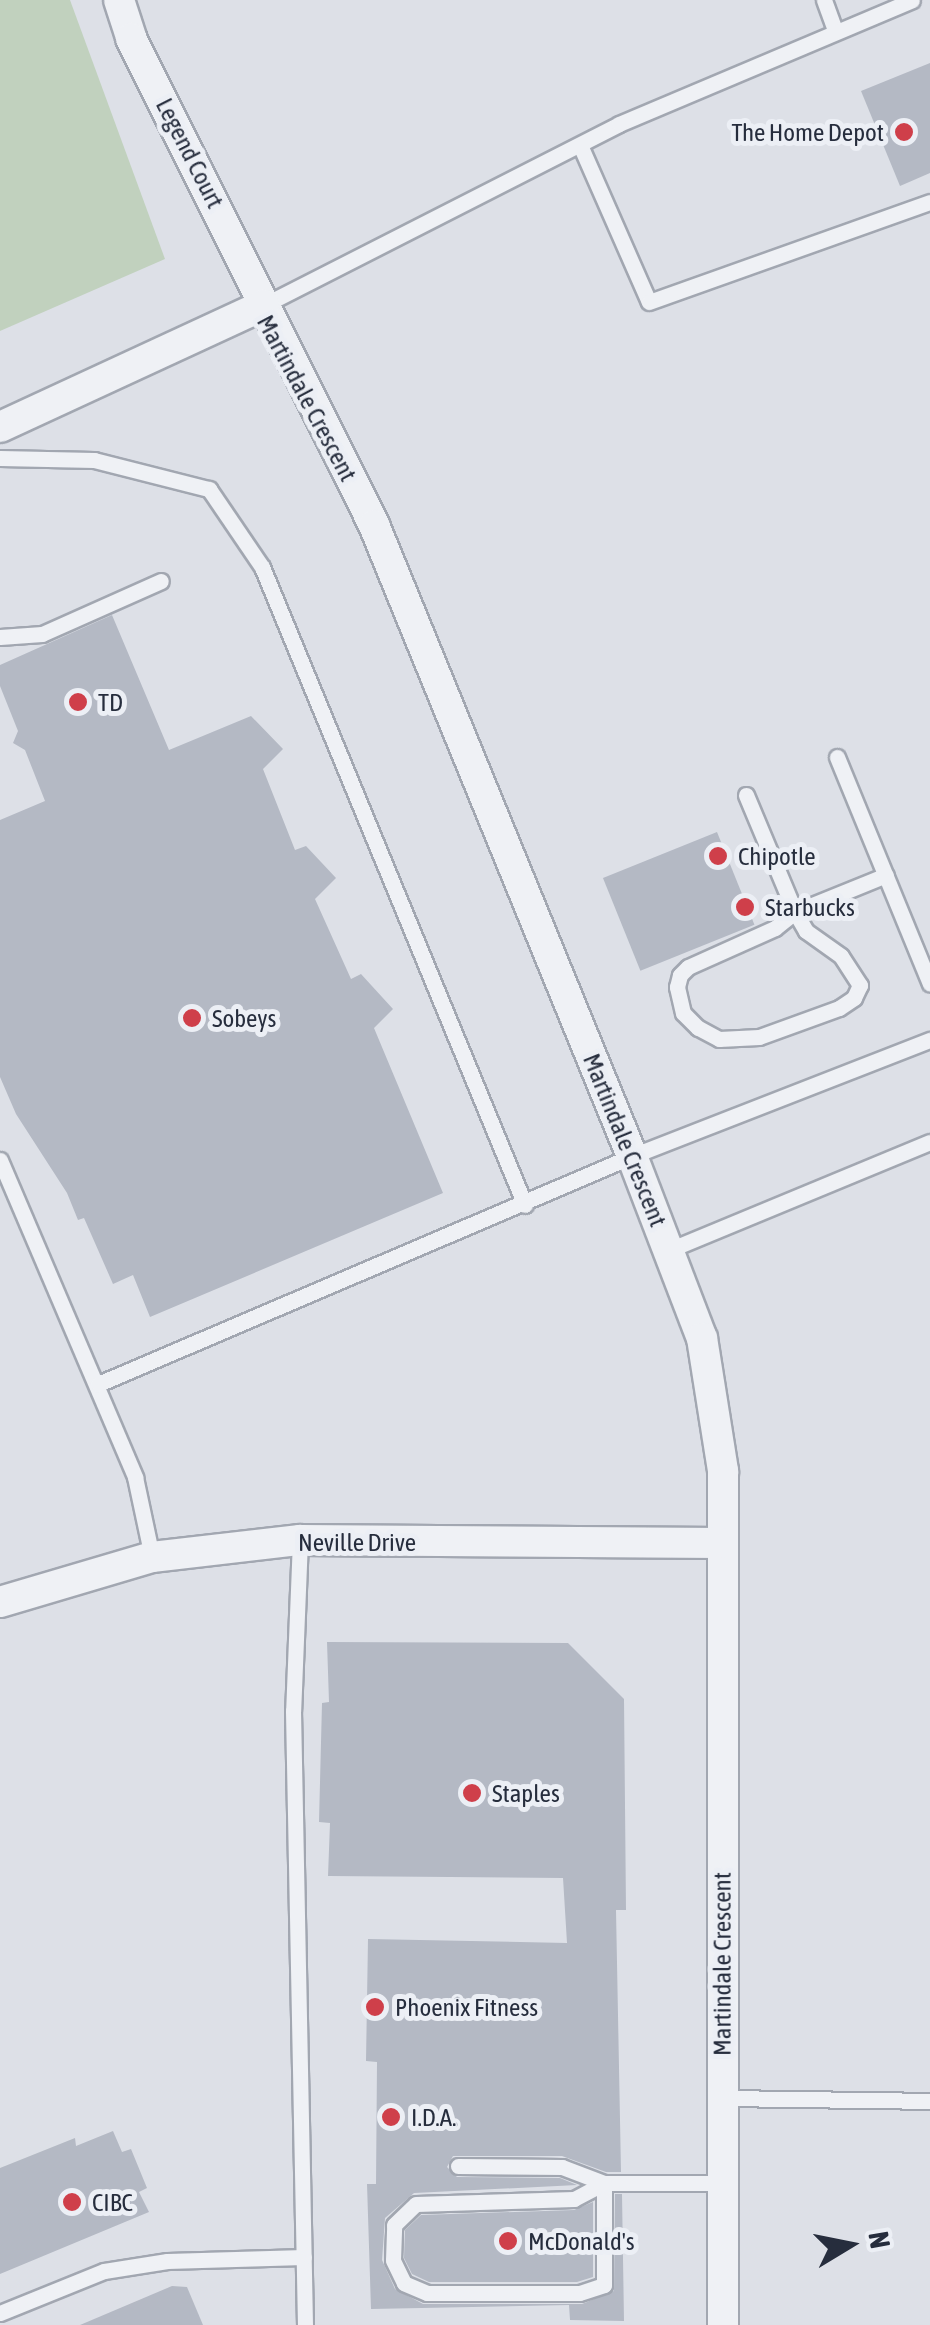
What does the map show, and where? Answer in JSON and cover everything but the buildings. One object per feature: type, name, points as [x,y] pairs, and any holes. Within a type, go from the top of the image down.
[{"type":"street","name":"Legend Court","points":[[119,0],[131,38],[264,305]]},
{"type":"street","name":"Martindale Crescent","points":[[0,428],[264,305],[374,526],[669,1250],[705,1358],[723,1471],[722,2325]]},
{"type":"street","name":"Neville Drive","points":[[0,1602],[152,1557],[300,1540],[721,1543]]},
{"type":"lane","points":[[824,0],[835,31]]},
{"type":"lane","points":[[264,305],[580,145],[912,0]]},
{"type":"lane","points":[[580,145],[649,302],[930,202]]},
{"type":"lane","points":[[0,458],[94,460],[209,490],[262,567],[525,1205]]},
{"type":"lane","points":[[0,637],[42,634],[161,581]]},
{"type":"lane","points":[[837,756],[930,984]]},
{"type":"lane","points":[[746,795],[795,912],[818,944],[841,956],[860,985],[854,998],[839,1008],[737,1042],[708,1034],[683,1013],[677,987],[680,974],[776,928],[795,912],[886,875]]},
{"type":"lane","points":[[98,1384],[525,1205],[632,1156],[930,1040]]},
{"type":"lane","points":[[669,1250],[930,1142]]},
{"type":"lane","points":[[0,1160],[135,1477],[152,1557]]},
{"type":"lane","points":[[300,1540],[293,1711],[305,2325]]},
{"type":"lane","points":[[722,2098],[930,2101]]},
{"type":"lane","points":[[458,2166],[562,2167],[604,2183],[722,2183]]},
{"type":"lane","points":[[604,2183],[604,2284],[580,2294],[427,2293],[404,2283],[393,2260],[394,2225],[416,2204],[574,2200],[604,2183]]},
{"type":"lane","points":[[0,2313],[104,2271],[167,2261],[304,2257]]},
{"type":"green space","points":[[0,0],[70,0],[165,259],[0,331]]},
{"type":"place","name":"The Home Depot","points":[[904,132]]},
{"type":"place","name":"TD","points":[[78,702]]},
{"type":"place","name":"Chipotle","points":[[718,856]]},
{"type":"place","name":"Starbucks","points":[[745,907]]},
{"type":"place","name":"Sobeys","points":[[192,1018]]},
{"type":"place","name":"Staples","points":[[472,1793]]},
{"type":"place","name":"Phoenix Fitness","points":[[375,2007]]},
{"type":"place","name":"I.D.A.","points":[[391,2117]]},
{"type":"place","name":"CIBC","points":[[72,2202]]},
{"type":"place","name":"McDonald's","points":[[508,2241]]}]
